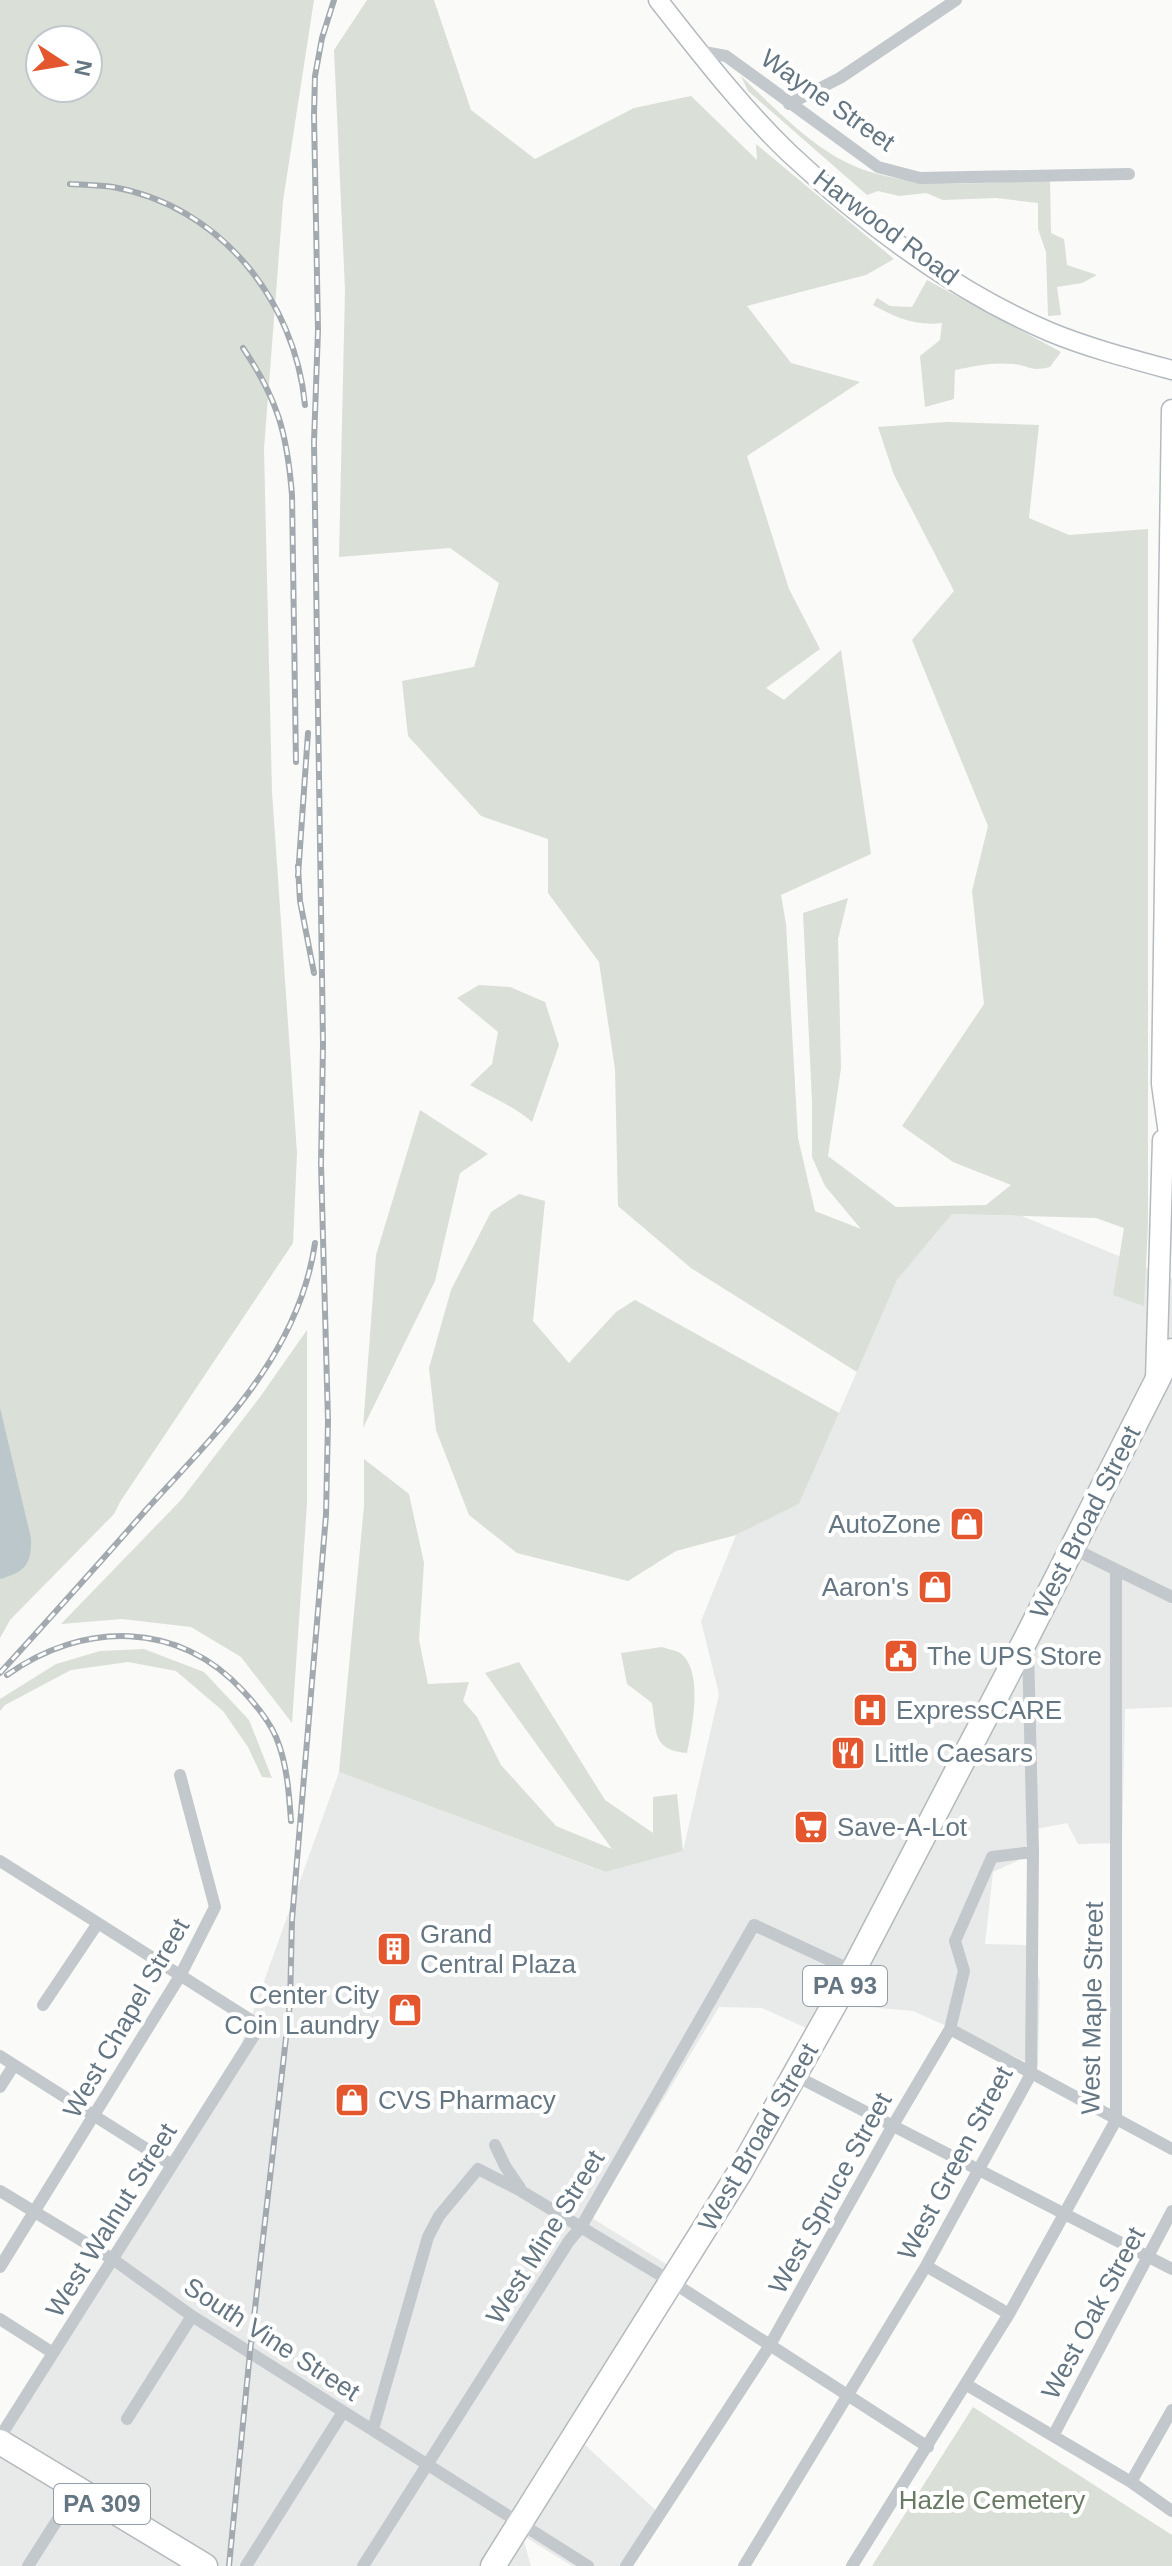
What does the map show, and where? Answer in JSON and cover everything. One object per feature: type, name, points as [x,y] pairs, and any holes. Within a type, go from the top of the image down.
[{"type":"highway","name":"West Broad Street","points":[[493,2566],[740,2172],[853,1971],[1172,1351]]},
{"type":"highway","name":"PA 309","points":[[0,2440],[205,2566]]},
{"type":"main road","points":[[1156,1381],[1163,1146],[1172,410]]},
{"type":"main road","points":[[1162,1084],[1172,1155]]},
{"type":"street","name":"Harwood Road","points":[[658,0],[698,51],[788,152],[855,210],[932,266],[992,303],[1048,331],[1093,348],[1172,370]]},
{"type":"street","points":[[789,104],[853,70],[956,0]]},
{"type":"street","name":"Wayne Street","points":[[698,51],[726,56],[878,167],[920,178],[1129,174]]},
{"type":"street","points":[[1072,1548],[1172,1597]]},
{"type":"street","name":"West Maple Street","points":[[852,2566],[967,2385],[1116,2120],[1116,1571]]},
{"type":"street","name":"West Green Street","points":[[744,2566],[926,2266],[1031,2074],[1033,1852],[1027,1637]]},
{"type":"street","name":"West Chapel Street","points":[[0,2267],[180,1976],[215,1907],[180,1775]]},
{"type":"street","name":"West Spruce Street","points":[[626,2566],[770,2345],[950,2029],[964,1971],[955,1941],[992,1857],[1033,1852]]},
{"type":"street","points":[[0,1861],[180,1976]]},
{"type":"street","points":[[43,2005],[98,1923]]},
{"type":"street","name":"West Mine Street","points":[[363,2566],[569,2241],[581,2227],[754,1925],[853,1971]]},
{"type":"street","name":"West Walnut Street","points":[[0,2440],[260,2026],[180,1976]]},
{"type":"street","points":[[950,2029],[1172,2149]]},
{"type":"street","points":[[0,2056],[172,2165]]},
{"type":"street","points":[[0,2087],[14,2065]]},
{"type":"street","points":[[794,2075],[1172,2269]]},
{"type":"street","points":[[495,2145],[521,2191]]},
{"type":"street","points":[[373,2429],[428,2237],[439,2216],[478,2169],[521,2191],[672,2282],[928,2447]]},
{"type":"street","name":"South Vine Street","points":[[0,2191],[114,2260],[192,2316],[588,2566]]},
{"type":"street","name":"West Oak Street","points":[[1053,2436],[1172,2211]]},
{"type":"street","points":[[926,2266],[1009,2314]]},
{"type":"street","points":[[127,2419],[192,2316]]},
{"type":"street","points":[[0,2319],[53,2353]]},
{"type":"street","points":[[967,2385],[1131,2482],[1172,2511]]},
{"type":"street","points":[[1131,2482],[1172,2410]]},
{"type":"street","points":[[246,2566],[343,2412]]},
{"type":"street","points":[[28,2566],[77,2489]]},
{"type":"shaded area","points":[[952,1214],[1022,1216],[1172,1278],[1172,1707],[1125,1709],[1122,1843],[1078,1844],[1067,1823],[1036,1829],[1017,1861],[993,1872],[985,1944],[1028,1945],[1040,1981],[1038,2067],[913,2011],[845,2005],[826,2037],[762,2008],[719,2007],[592,2218],[671,2267],[584,2444],[661,2515],[627,2566],[572,2566],[522,2535],[531,2566],[0,2566],[0,2449],[233,2068],[339,1772],[604,1872],[683,1851],[719,1694],[701,1621],[736,1535],[799,1504],[897,1280]]},
{"type":"shaded area","points":[[0,1408],[31,1547],[26,1565],[0,1579]]},
{"type":"green space","points":[[0,0],[314,0],[283,201],[264,449],[272,792],[297,1153],[293,1243],[114,1514],[10,1620],[0,1638]]},
{"type":"green space","points":[[367,0],[434,0],[471,110],[535,159],[634,108],[691,96],[757,160],[756,144],[894,259],[866,275],[747,306],[791,363],[860,382],[747,456],[789,589],[820,649],[766,688],[784,700],[841,650],[871,854],[781,895],[786,924],[798,1138],[815,1211],[861,1229],[825,1186],[812,1157],[803,913],[848,898],[838,939],[841,1068],[828,1156],[896,1207],[986,1205],[1011,1185],[953,1162],[902,1126],[984,1004],[972,891],[988,826],[912,640],[954,591],[894,475],[878,427],[947,422],[1039,425],[1029,518],[1069,535],[1148,529],[1148,1224],[1144,1306],[1113,1295],[1124,1228],[1096,1218],[952,1214],[897,1280],[857,1372],[691,1268],[618,1206],[615,1069],[599,962],[548,893],[548,839],[481,816],[408,736],[402,681],[474,667],[499,583],[450,548],[339,557],[345,289],[334,50]]},
{"type":"green space","points":[[741,76],[815,143],[867,171],[935,183],[1050,180],[1051,233],[1064,239],[1067,265],[1097,275],[1082,283],[1057,287],[1061,315],[1048,316],[1046,252],[1038,229],[1038,203],[996,198],[943,200],[926,193],[899,196],[878,191],[867,195],[748,91]]},
{"type":"green space","points":[[927,280],[1061,352],[1050,367],[1034,369],[998,364],[955,370],[954,399],[925,407],[920,356],[940,340],[942,323],[906,320],[873,305],[877,298],[890,306],[912,307]]},
{"type":"green space","points":[[479,985],[510,987],[545,1002],[559,1045],[532,1122],[510,1106],[470,1085],[492,1064],[498,1032],[457,998]]},
{"type":"green space","points":[[420,1110],[488,1154],[460,1173],[435,1281],[363,1428],[376,1255]]},
{"type":"green space","points":[[519,1194],[545,1201],[533,1321],[569,1363],[616,1312],[635,1300],[839,1413],[799,1504],[736,1535],[676,1551],[628,1581],[517,1553],[469,1515],[436,1430],[429,1368],[451,1290],[491,1212]]},
{"type":"green space","points":[[307,1330],[307,1504],[292,1723],[241,1657],[191,1627],[122,1619],[61,1624],[181,1500]]},
{"type":"green space","points":[[364,1459],[409,1494],[424,1563],[419,1640],[428,1684],[469,1682],[463,1701],[477,1717],[501,1765],[556,1826],[612,1849],[485,1673],[519,1662],[605,1800],[653,1833],[653,1797],[677,1794],[683,1851],[605,1872],[339,1772],[364,1506]]},
{"type":"green space","points":[[662,1647],[680,1653],[692,1672],[694,1700],[687,1753],[662,1744],[656,1731],[652,1703],[627,1684],[621,1653]]},
{"type":"green space","points":[[144,1649],[204,1672],[249,1720],[272,1778],[262,1777],[248,1747],[223,1711],[176,1671],[128,1662],[71,1670],[5,1705],[0,1711],[0,1699],[56,1664],[100,1651]]},
{"type":"green space","name":"Hazle Cemetery","points":[[973,2407],[1172,2535],[1172,2566],[872,2566]]},
{"type":"railway","points":[[229,2566],[290,2003],[292,1920],[326,1515],[328,1421],[321,1164],[323,1044],[314,442],[318,330],[314,115],[315,76],[322,38],[334,0]]},
{"type":"railway","points":[[70,184],[113,187],[152,198],[187,214],[218,237],[245,264],[268,295],[286,329],[298,366],[305,405]]},
{"type":"railway","points":[[243,348],[273,401],[284,435],[290,473],[296,762]]},
{"type":"railway","points":[[298,876],[308,733]]},
{"type":"railway","points":[[298,866],[300,901],[314,973]]},
{"type":"railway","points":[[0,1673],[201,1451],[252,1388],[292,1320],[306,1283],[315,1243]]},
{"type":"railway","points":[[7,1675],[36,1657],[98,1638],[130,1636],[160,1641],[190,1651],[218,1668],[244,1692],[270,1725],[285,1768],[291,1821]]},
{"type":"place","name":"AutoZone","points":[[967,1524]]},
{"type":"place","name":"Aaron's","points":[[935,1587]]},
{"type":"place","name":"The UPS Store","points":[[901,1656]]},
{"type":"place","name":"ExpressCARE","points":[[870,1710]]},
{"type":"place","name":"Little Caesars","points":[[848,1753]]},
{"type":"place","name":"Save-A-Lot","points":[[811,1827]]},
{"type":"place","name":"Grand Central Plaza","points":[[394,1949]]},
{"type":"place","name":"Center City Coin Laundry","points":[[405,2010]]},
{"type":"place","name":"CVS Pharmacy","points":[[352,2100]]}]
